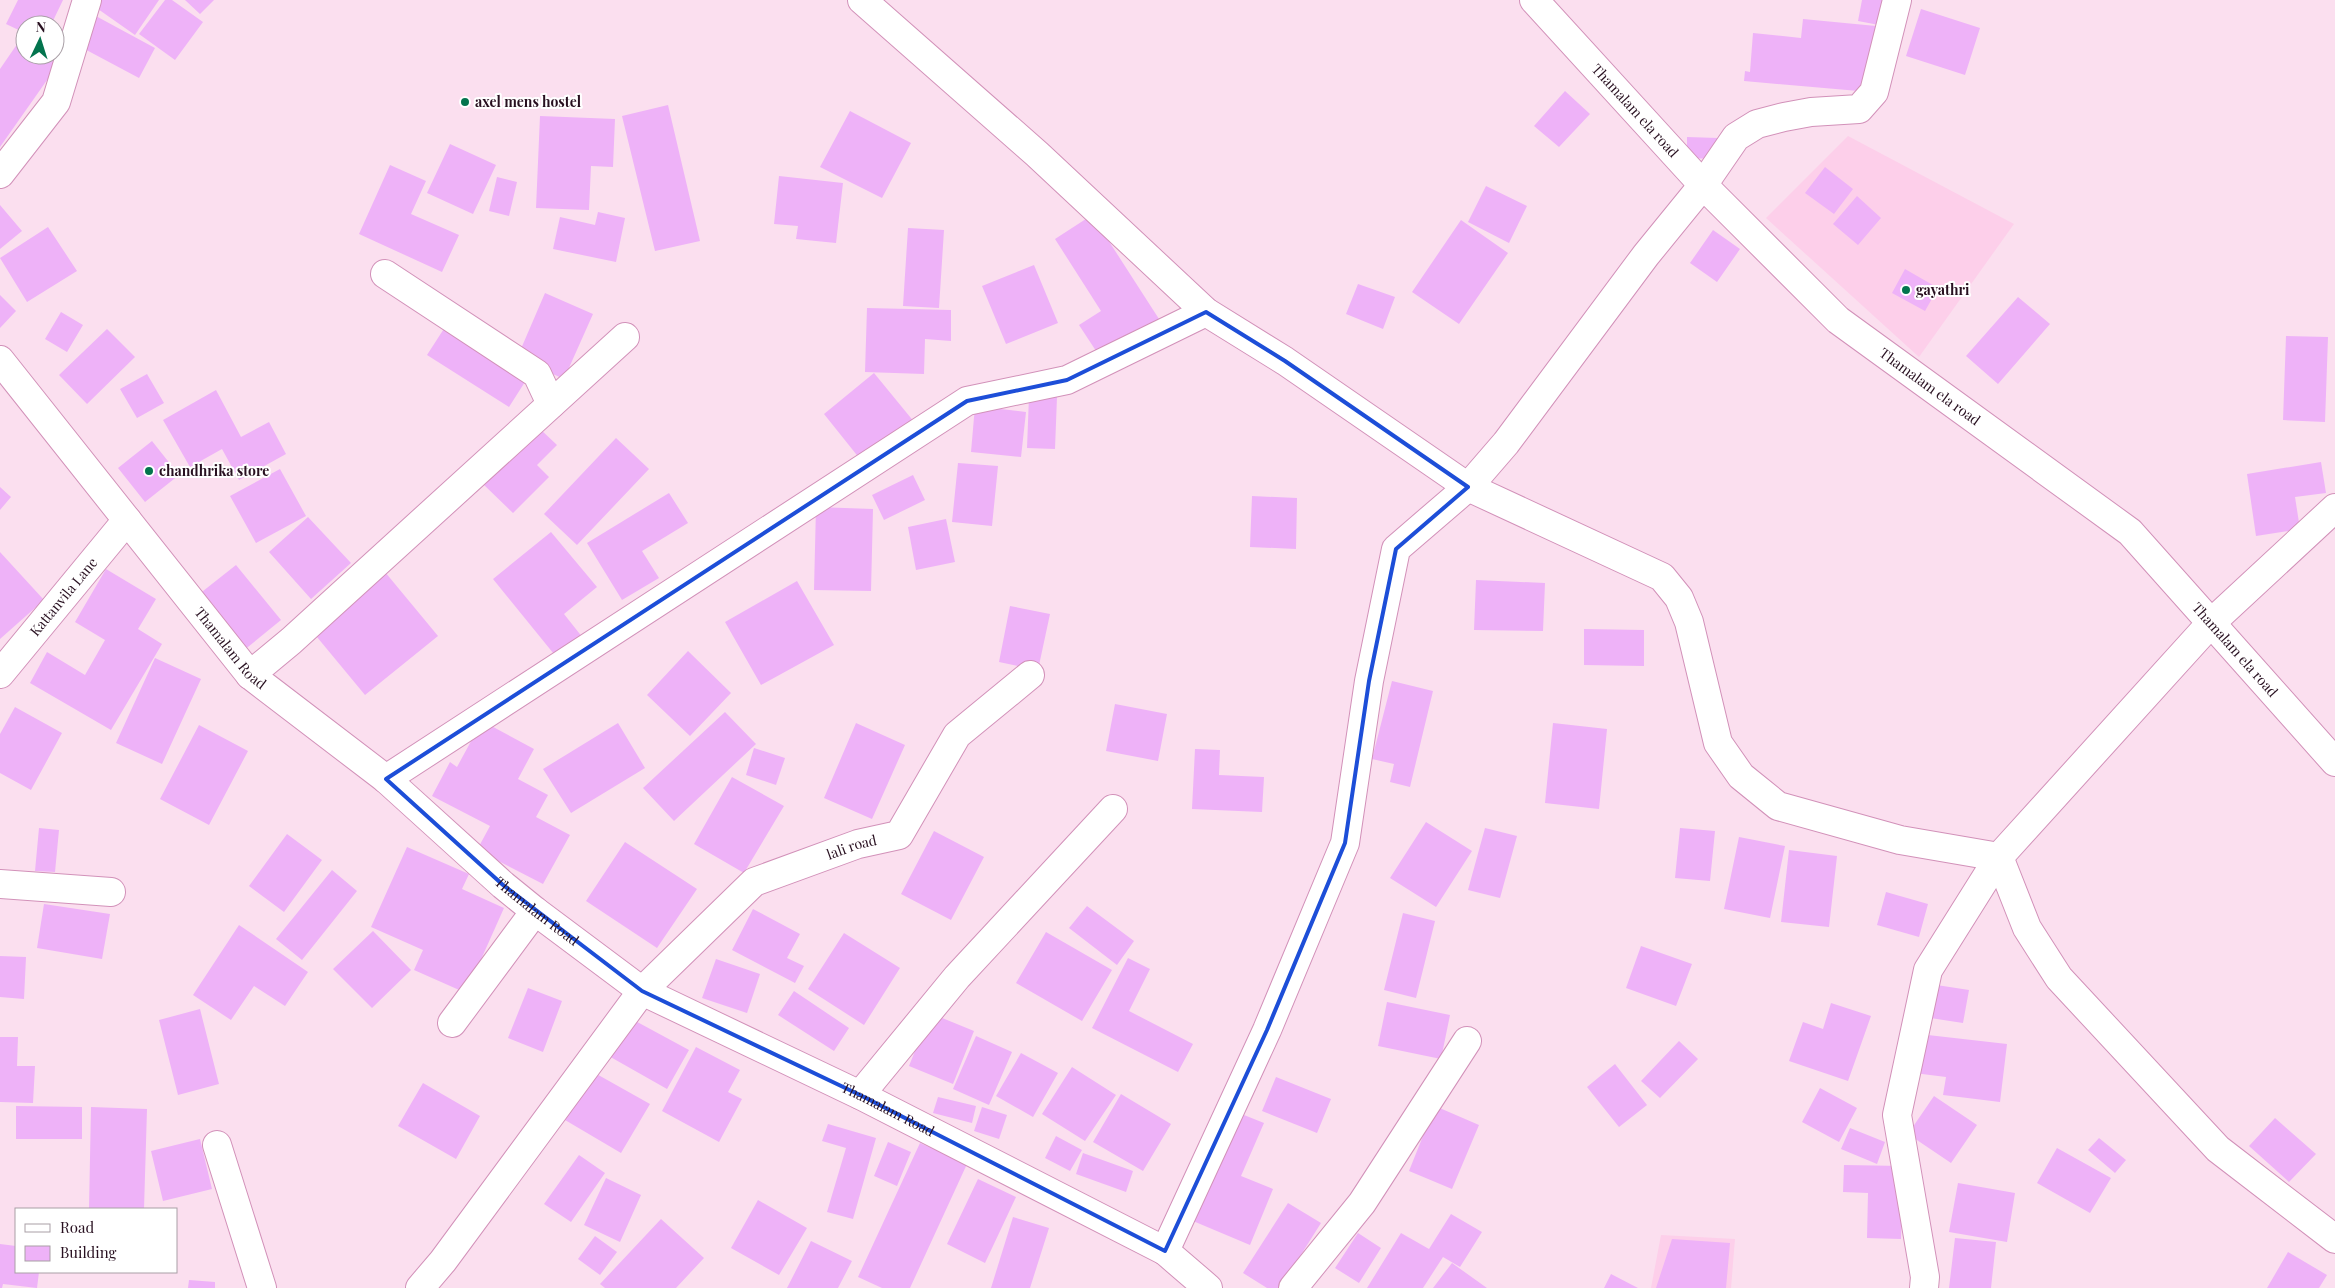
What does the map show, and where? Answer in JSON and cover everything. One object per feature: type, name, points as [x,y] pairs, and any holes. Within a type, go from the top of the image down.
[{"type":"street","points":[[0,174],[56,102],[87,0]]},
{"type":"street","points":[[862,0],[1037,154],[1206,312],[1284,361],[1468,487],[1662,577],[1679,598],[1689,622],[1718,744],[1741,776],[1778,806],[1900,840],[1999,857]]},
{"type":"street","points":[[1165,1251],[1267,1030],[1345,843],[1369,681],[1396,550],[1468,487],[1506,443],[1646,255],[1704,184],[1736,136],[1757,124],[1811,112],[1859,109],[1874,92],[1897,0]]},
{"type":"street","name":"Thamalam ela road","points":[[1535,1],[1704,184],[1838,320],[2130,532],[2335,762]]},
{"type":"street","points":[[385,274],[537,374],[551,404]]},
{"type":"street","points":[[386,779],[967,401],[1067,380],[1206,312]]},
{"type":"street","points":[[250,675],[306,628],[625,337]]},
{"type":"street","name":"Thamalam Road","points":[[0,360],[250,675],[386,779],[503,885],[535,911],[642,991],[860,1094],[1165,1251],[1208,1288]]},
{"type":"street","points":[[1924,1288],[1925,1277],[1897,1115],[1928,970],[1999,857],[2211,623],[2335,508]]},
{"type":"street","name":"Kattanvila Lane","points":[[0,674],[127,520]]},
{"type":"street","name":"lali road","points":[[420,1288],[443,1261],[642,991],[754,882],[858,844],[899,835],[957,735],[1030,675]]},
{"type":"street","points":[[860,1094],[957,978],[1113,809]]},
{"type":"street","points":[[1999,857],[2028,928],[2059,978],[2218,1149],[2335,1239]]},
{"type":"street","points":[[0,884],[111,892]]},
{"type":"street","points":[[452,1023],[535,911]]},
{"type":"street","points":[[1293,1288],[1362,1203],[1467,1041]]},
{"type":"street","points":[[218,1145],[262,1288]]},
{"type":"highlighted area","points":[[1206,312],[1285,361],[1468,487],[1396,549],[1369,681],[1345,843],[1267,1030],[1165,1251],[860,1095],[642,991],[503,885],[386,779],[967,401],[1067,380]]},
{"type":"shaded area","name":"gayathri","points":[[1848,136],[2014,224],[1919,357],[1766,218]]},
{"type":"shaded area","points":[[1661,1235],[1735,1239],[1731,1288],[1651,1288]]},
{"type":"building","points":[[18,0],[63,0],[56,15],[15,15],[15,28],[6,24]]},
{"type":"building","points":[[90,0],[159,0],[135,35],[88,2]]},
{"type":"building","points":[[165,0],[172,0],[203,22],[175,60],[139,34]]},
{"type":"building","points":[[185,0],[214,0],[200,14]]},
{"type":"building","points":[[1862,0],[1884,0],[1879,25],[1858,21]]},
{"type":"building","points":[[1921,9],[1980,28],[1965,75],[1906,56]]},
{"type":"building","points":[[94,15],[155,48],[139,78],[77,45]]},
{"type":"building","points":[[1803,19],[1876,26],[1870,92],[1744,81],[1745,71],[1750,72],[1753,33],[1801,38]]},
{"type":"building","points":[[15,47],[15,65],[58,65],[0,147],[0,69]]},
{"type":"building","points":[[1565,91],[1590,114],[1559,147],[1534,126]]},
{"type":"building","points":[[668,105],[700,241],[655,251],[622,116]]},
{"type":"building","points":[[850,111],[911,143],[882,198],[820,167]]},
{"type":"building","points":[[540,116],[615,119],[613,167],[591,166],[589,210],[536,208]]},
{"type":"building","points":[[1687,137],[1718,138],[1717,159],[1687,158]]},
{"type":"building","points":[[450,144],[496,165],[473,214],[427,193]]},
{"type":"building","points":[[390,165],[426,181],[411,214],[459,235],[442,272],[359,234]]},
{"type":"building","points":[[1825,167],[1853,189],[1834,214],[1805,193]]},
{"type":"building","points":[[779,176],[843,183],[836,243],[796,239],[798,226],[774,224]]},
{"type":"building","points":[[497,177],[517,182],[509,216],[489,211]]},
{"type":"building","points":[[1486,186],[1527,206],[1509,243],[1468,222]]},
{"type":"building","points":[[1857,196],[1881,218],[1858,245],[1833,224]]},
{"type":"building","points":[[0,205],[22,231],[0,249]]},
{"type":"building","points":[[598,212],[625,218],[616,262],[553,249],[560,217],[595,225]]},
{"type":"building","points":[[1092,215],[1159,319],[1100,357],[1079,325],[1101,311],[1055,239]]},
{"type":"building","points":[[1461,220],[1508,253],[1459,324],[1412,292]]},
{"type":"building","points":[[48,227],[77,271],[27,302],[0,258]]},
{"type":"building","points":[[908,228],[944,230],[939,308],[903,306]]},
{"type":"building","points":[[1713,230],[1740,249],[1717,282],[1690,263]]},
{"type":"building","points":[[1034,265],[1058,323],[1006,344],[982,286]]},
{"type":"building","points":[[1905,269],[1938,288],[1925,311],[1892,293]]},
{"type":"building","points":[[1358,284],[1395,297],[1383,329],[1346,314]]},
{"type":"building","points":[[545,293],[593,314],[564,379],[517,358]]},
{"type":"building","points":[[0,295],[16,311],[0,328]]},
{"type":"building","points":[[2018,297],[2050,324],[1998,384],[1966,356]]},
{"type":"building","points":[[867,308],[951,310],[951,341],[925,339],[924,374],[865,372]]},
{"type":"building","points":[[61,312],[83,325],[67,352],[45,339]]},
{"type":"building","points":[[447,324],[530,374],[509,407],[427,355]]},
{"type":"building","points":[[107,329],[135,357],[87,404],[59,375]]},
{"type":"building","points":[[2286,336],[2328,337],[2325,422],[2283,420]]},
{"type":"building","points":[[874,373],[915,423],[864,464],[824,414]]},
{"type":"building","points":[[147,374],[164,403],[137,418],[120,389]]},
{"type":"building","points":[[216,390],[241,437],[269,422],[286,454],[239,480],[222,449],[190,467],[163,420]]},
{"type":"building","points":[[1029,396],[1057,397],[1055,449],[1027,448]]},
{"type":"building","points":[[975,406],[1026,412],[1021,457],[971,452]]},
{"type":"building","points":[[539,428],[557,445],[537,465],[549,477],[513,513],[483,484]]},
{"type":"building","points":[[616,438],[649,469],[577,545],[544,514]]},
{"type":"building","name":"chandhrika store","points":[[152,441],[179,475],[145,502],[118,468]]},
{"type":"building","points":[[2321,462],[2326,493],[2295,497],[2300,529],[2256,536],[2247,474]]},
{"type":"building","points":[[958,463],[998,466],[992,526],[952,522]]},
{"type":"building","points":[[280,469],[306,516],[256,543],[230,496]]},
{"type":"building","points":[[913,475],[925,500],[884,520],[872,495]]},
{"type":"building","points":[[0,487],[11,497],[0,510]]},
{"type":"building","points":[[669,493],[688,523],[642,551],[659,578],[622,600],[587,543]]},
{"type":"building","points":[[1252,496],[1297,498],[1296,549],[1250,547]]},
{"type":"building","points":[[816,507],[873,509],[871,591],[814,590]]},
{"type":"building","points":[[308,517],[351,563],[311,599],[269,552]]},
{"type":"building","points":[[946,519],[955,562],[916,570],[908,527]]},
{"type":"building","points":[[551,532],[597,587],[564,614],[583,638],[558,659],[493,579]]},
{"type":"building","points":[[0,552],[44,600],[0,639]]},
{"type":"building","points":[[236,565],[281,620],[243,651],[198,595]]},
{"type":"building","points":[[106,569],[156,599],[138,629],[162,644],[111,730],[30,683],[47,652],[85,675],[105,640],[75,622]]},
{"type":"building","points":[[385,572],[438,636],[365,695],[312,631]]},
{"type":"building","points":[[1476,580],[1545,583],[1543,631],[1474,630]]},
{"type":"building","points":[[797,581],[834,645],[761,685],[725,622]]},
{"type":"building","points":[[1010,606],[1050,614],[1038,670],[999,662]]},
{"type":"building","points":[[1584,629],[1644,630],[1644,666],[1584,665]]},
{"type":"building","points":[[688,651],[731,693],[690,736],[647,695]]},
{"type":"building","points":[[155,658],[201,679],[162,764],[116,743]]},
{"type":"building","points":[[1392,681],[1433,691],[1410,787],[1390,782],[1394,764],[1372,759]]},
{"type":"building","points":[[1115,704],[1167,714],[1158,761],[1106,751]]},
{"type":"building","points":[[15,707],[62,733],[31,790],[0,773],[0,734]]},
{"type":"building","points":[[725,712],[756,744],[674,821],[643,788]]},
{"type":"building","points":[[482,721],[534,749],[518,779],[548,795],[536,817],[570,835],[543,884],[477,850],[490,826],[432,796],[450,762],[457,767]]},
{"type":"building","points":[[618,723],[645,768],[571,813],[543,769]]},
{"type":"building","points":[[856,723],[905,745],[872,819],[824,798]]},
{"type":"building","points":[[1553,723],[1607,729],[1599,809],[1545,803]]},
{"type":"building","points":[[199,725],[248,751],[209,825],[160,799]]},
{"type":"building","points":[[754,748],[785,758],[776,785],[746,775]]},
{"type":"building","points":[[1195,749],[1220,750],[1219,775],[1264,777],[1262,812],[1192,809]]},
{"type":"building","points":[[732,777],[784,806],[744,873],[694,844]]},
{"type":"building","points":[[1426,822],[1472,851],[1436,907],[1390,878]]},
{"type":"building","points":[[39,828],[59,830],[55,872],[35,871]]},
{"type":"building","points":[[1485,828],[1517,836],[1500,898],[1468,890]]},
{"type":"building","points":[[1680,828],[1715,831],[1710,881],[1675,878]]},
{"type":"building","points":[[934,831],[984,857],[951,920],[901,894]]},
{"type":"building","points":[[287,834],[322,860],[284,912],[249,886]]},
{"type":"building","points":[[1739,837],[1785,846],[1770,918],[1724,909]]},
{"type":"building","points":[[625,842],[697,889],[657,948],[586,901]]},
{"type":"building","points":[[407,847],[469,874],[462,889],[504,908],[466,993],[414,970],[423,950],[371,927]]},
{"type":"building","points":[[1789,850],[1837,856],[1829,927],[1781,922]]},
{"type":"building","points":[[332,870],[357,891],[302,960],[276,939]]},
{"type":"building","points":[[1886,892],[1928,904],[1919,937],[1877,925]]},
{"type":"building","points":[[44,904],[110,914],[102,959],[37,948]]},
{"type":"building","points":[[1087,906],[1134,941],[1117,965],[1069,928]]},
{"type":"building","points":[[753,909],[800,934],[787,958],[804,966],[795,983],[732,950]]},
{"type":"building","points":[[1403,913],[1435,921],[1416,998],[1384,990]]},
{"type":"building","points":[[239,925],[308,972],[285,1006],[254,986],[231,1020],[193,995]]},
{"type":"building","points":[[373,931],[411,970],[372,1008],[333,969]]},
{"type":"building","points":[[1046,932],[1112,970],[1082,1021],[1016,983]]},
{"type":"building","points":[[844,933],[900,968],[864,1025],[808,989]]},
{"type":"building","points":[[1641,946],[1692,964],[1676,1006],[1626,988]]},
{"type":"building","points":[[0,956],[26,957],[24,999],[0,997]]},
{"type":"building","points":[[1128,958],[1150,969],[1129,1011],[1193,1044],[1178,1072],[1092,1028]]},
{"type":"building","points":[[716,959],[760,974],[747,1013],[702,998]]},
{"type":"building","points":[[1930,984],[1969,990],[1963,1023],[1924,1017]]},
{"type":"building","points":[[528,988],[562,1001],[543,1052],[508,1038]]},
{"type":"building","points":[[794,991],[849,1028],[834,1051],[778,1015]]},
{"type":"building","points":[[1387,1002],[1450,1015],[1441,1059],[1378,1046]]},
{"type":"building","points":[[1831,1003],[1871,1016],[1848,1081],[1789,1061],[1803,1022],[1823,1029]]},
{"type":"building","points":[[200,1009],[219,1084],[178,1095],[159,1020]]},
{"type":"building","points":[[930,1013],[974,1031],[953,1084],[909,1066]]},
{"type":"building","points":[[628,1017],[689,1050],[667,1089],[607,1055]]},
{"type":"building","points":[[1919,1034],[2007,1044],[2000,1102],[1943,1095],[1946,1077],[1914,1073]]},
{"type":"building","points":[[976,1036],[1012,1052],[989,1105],[953,1089]]},
{"type":"building","points":[[0,1037],[18,1037],[17,1066],[35,1066],[33,1103],[0,1102]]},
{"type":"building","points":[[1679,1041],[1698,1059],[1660,1098],[1641,1081]]},
{"type":"building","points":[[696,1047],[740,1070],[728,1092],[742,1099],[719,1142],[662,1111]]},
{"type":"building","points":[[1021,1053],[1058,1073],[1033,1117],[996,1096]]},
{"type":"building","points":[[1615,1064],[1647,1105],[1619,1127],[1587,1087]]},
{"type":"building","points":[[1072,1067],[1116,1095],[1085,1141],[1042,1114]]},
{"type":"building","points":[[593,1072],[650,1104],[621,1153],[565,1120]]},
{"type":"building","points":[[1276,1077],[1331,1099],[1317,1133],[1262,1111]]},
{"type":"building","points":[[423,1083],[480,1116],[456,1159],[398,1126]]},
{"type":"building","points":[[1820,1088],[1857,1108],[1839,1142],[1802,1122]]},
{"type":"building","points":[[1121,1094],[1171,1124],[1143,1171],[1093,1142]]},
{"type":"building","points":[[1934,1096],[1977,1125],[1951,1163],[1908,1134]]},
{"type":"building","points":[[938,1097],[976,1106],[972,1123],[933,1113]]},
{"type":"building","points":[[16,1106],[82,1107],[82,1139],[16,1139]]},
{"type":"building","points":[[1435,1106],[1479,1125],[1452,1189],[1409,1171]]},
{"type":"building","points":[[91,1107],[147,1109],[144,1208],[89,1208]]},
{"type":"building","points":[[982,1107],[1007,1115],[999,1139],[974,1131]]},
{"type":"building","points":[[1239,1113],[1264,1123],[1241,1176],[1273,1189],[1250,1245],[1193,1221]]},
{"type":"building","points":[[2275,1118],[2316,1154],[2289,1182],[2249,1146]]},
{"type":"building","points":[[828,1124],[876,1138],[853,1219],[827,1212],[846,1148],[822,1141]]},
{"type":"building","points":[[1850,1128],[1885,1142],[1877,1164],[1841,1149]]},
{"type":"building","points":[[1056,1136],[1082,1150],[1070,1171],[1045,1158]]},
{"type":"building","points":[[2099,1138],[2126,1160],[2115,1173],[2088,1150]]},
{"type":"building","points":[[200,1139],[212,1189],[163,1201],[151,1151]]},
{"type":"building","points":[[888,1142],[911,1152],[897,1186],[874,1176]]},
{"type":"building","points":[[920,1143],[967,1164],[910,1288],[882,1288],[858,1277]]},
{"type":"building","points":[[2057,1148],[2111,1178],[2090,1213],[2037,1183]]},
{"type":"building","points":[[1083,1153],[1133,1171],[1126,1192],[1076,1174]]},
{"type":"building","points":[[579,1155],[605,1173],[571,1222],[544,1204]]},
{"type":"building","points":[[1844,1165],[1903,1166],[1901,1239],[1867,1238],[1868,1193],[1843,1192]]},
{"type":"building","points":[[606,1178],[641,1195],[620,1242],[584,1225]]},
{"type":"building","points":[[978,1179],[1016,1197],[985,1263],[947,1244]]},
{"type":"building","points":[[1958,1183],[2015,1193],[2007,1242],[1949,1232]]},
{"type":"building","points":[[758,1200],[807,1228],[779,1275],[731,1248]]},
{"type":"building","points":[[1288,1203],[1321,1223],[1280,1288],[1267,1288],[1243,1273]]},
{"type":"building","points":[[1451,1214],[1482,1232],[1460,1267],[1443,1257],[1423,1288],[1367,1288],[1401,1233],[1429,1249]]},
{"type":"building","points":[[1013,1217],[1049,1228],[1030,1288],[991,1288]]},
{"type":"building","points":[[661,1219],[704,1258],[676,1288],[605,1288],[600,1284]]},
{"type":"building","points":[[1358,1233],[1381,1248],[1359,1283],[1335,1268]]},
{"type":"building","points":[[595,1236],[617,1252],[600,1275],[578,1259]]},
{"type":"building","points":[[1955,1238],[1996,1242],[1991,1288],[1949,1288]]},
{"type":"building","points":[[1672,1239],[1730,1243],[1726,1288],[1656,1288]]},
{"type":"building","points":[[811,1241],[852,1261],[838,1288],[787,1288]]},
{"type":"building","points":[[0,1244],[15,1246],[15,1273],[39,1273],[37,1288],[3,1284],[2,1288],[0,1288]]},
{"type":"building","points":[[2288,1252],[2327,1275],[2319,1288],[2267,1288]]},
{"type":"building","points":[[1452,1263],[1487,1288],[1433,1288]]},
{"type":"building","points":[[1611,1274],[1638,1288],[1604,1288]]},
{"type":"building","points":[[189,1280],[215,1282],[215,1288],[188,1288]]},
{"type":"place","name":"axel mens hostel","points":[[465,102]]},
{"type":"place","name":"gayathri","points":[[1906,290]]},
{"type":"place","name":"chandhrika store","points":[[149,471]]}]
